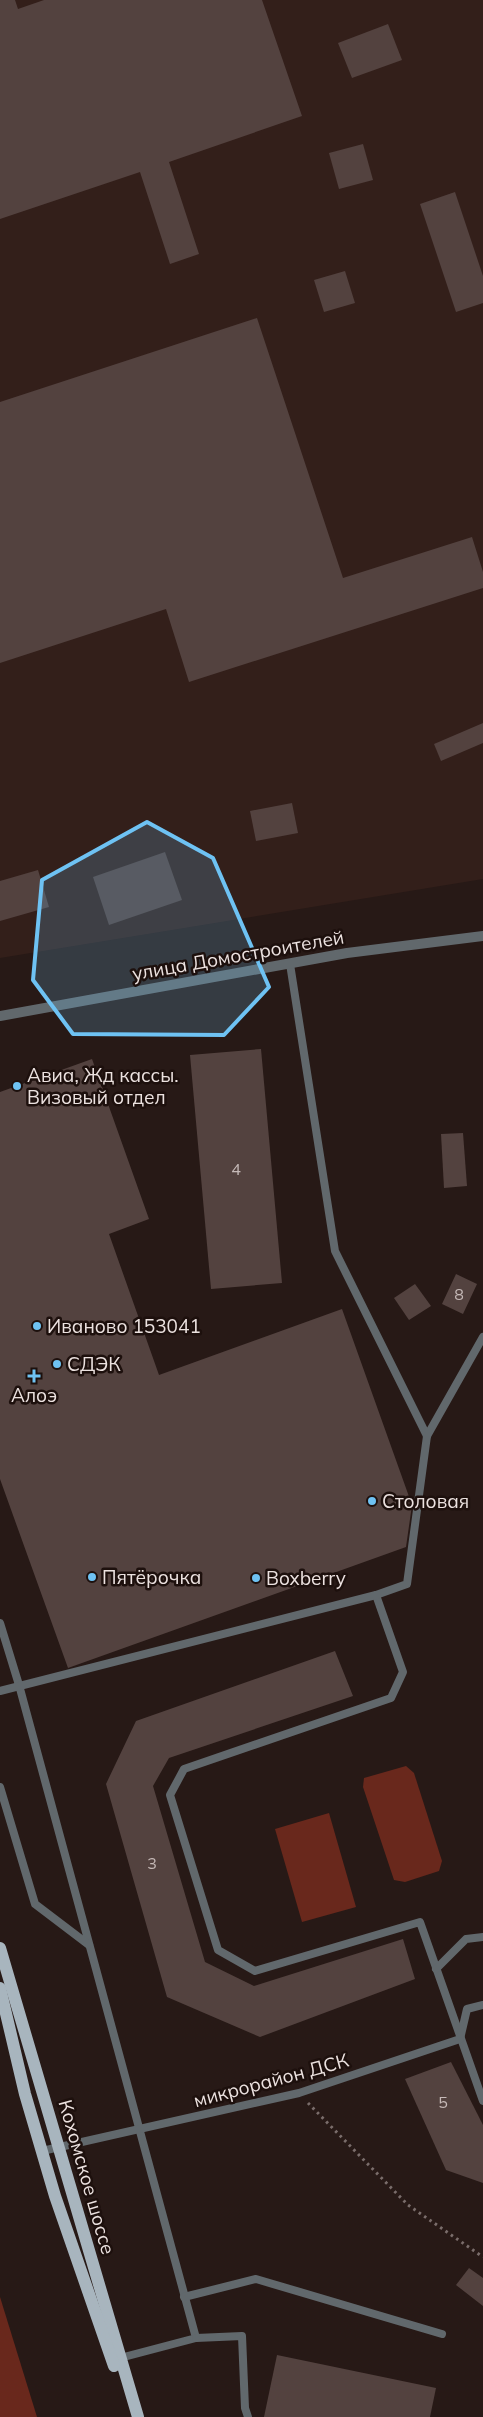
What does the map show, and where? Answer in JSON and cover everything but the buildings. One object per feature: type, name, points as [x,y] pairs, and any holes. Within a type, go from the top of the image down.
[{"type":"main road","name":"Кохомское шоссе","points":[[0,1948],[138,2417]]},
{"type":"main road","name":"Кохомское шоссе","points":[[0,1988],[25,2094],[55,2196],[86,2282],[129,2417]]},
{"type":"street","name":"улица Домостроителей","points":[[0,1016],[347,953],[483,936]]},
{"type":"lane","points":[[290,964],[335,1252],[427,1436]]},
{"type":"lane","points":[[0,1691],[376,1595],[407,1584],[427,1436],[483,1337]]},
{"type":"lane","points":[[376,1595],[403,1672],[391,1698],[184,1769],[170,1794],[218,1950],[255,1971],[420,1922],[483,2101]]},
{"type":"lane","points":[[0,1623],[19,1685],[138,2131],[196,2338]]},
{"type":"lane","points":[[0,1787],[35,1904],[89,1945]]},
{"type":"lane","points":[[436,1968],[466,1939],[483,1937]]},
{"type":"lane","points":[[460,2039],[467,2009],[483,2006]]},
{"type":"lane","name":"микрорайон ДСК","points":[[42,2151],[138,2131],[299,2093],[460,2039]]},
{"type":"lane","points":[[184,2297],[256,2279],[442,2334]]},
{"type":"lane","points":[[120,2358],[196,2338],[242,2336],[245,2408],[248,2417]]},
{"type":"path","points":[[299,2093],[408,2205],[483,2257]]},
{"type":"highlighted area","points":[[147,822],[213,858],[269,987],[224,1035],[73,1034],[33,980],[42,880]]},
{"type":"shaded area","points":[[0,0],[483,0],[483,879],[0,958]]},
{"type":"shaded area","points":[[406,1766],[414,1773],[442,1861],[439,1871],[405,1882],[394,1880],[363,1787],[364,1778]]},
{"type":"shaded area","points":[[329,1813],[356,1907],[302,1922],[275,1829]]},
{"type":"shaded area","points":[[0,2297],[37,2417],[0,2417]]},
{"type":"place","name":"Авиа, Жд кассы. Визовый отдел","points":[[17,1086]]},
{"type":"place","name":"Иваново 153041","points":[[37,1326]]},
{"type":"place","name":"СДЭК","points":[[57,1364]]},
{"type":"place","name":"Алоэ","points":[[34,1376]]},
{"type":"place","name":"Столовая","points":[[372,1501]]},
{"type":"place","name":"Пятёрочка","points":[[92,1577]]},
{"type":"place","name":"Boxberry","points":[[256,1578]]}]
